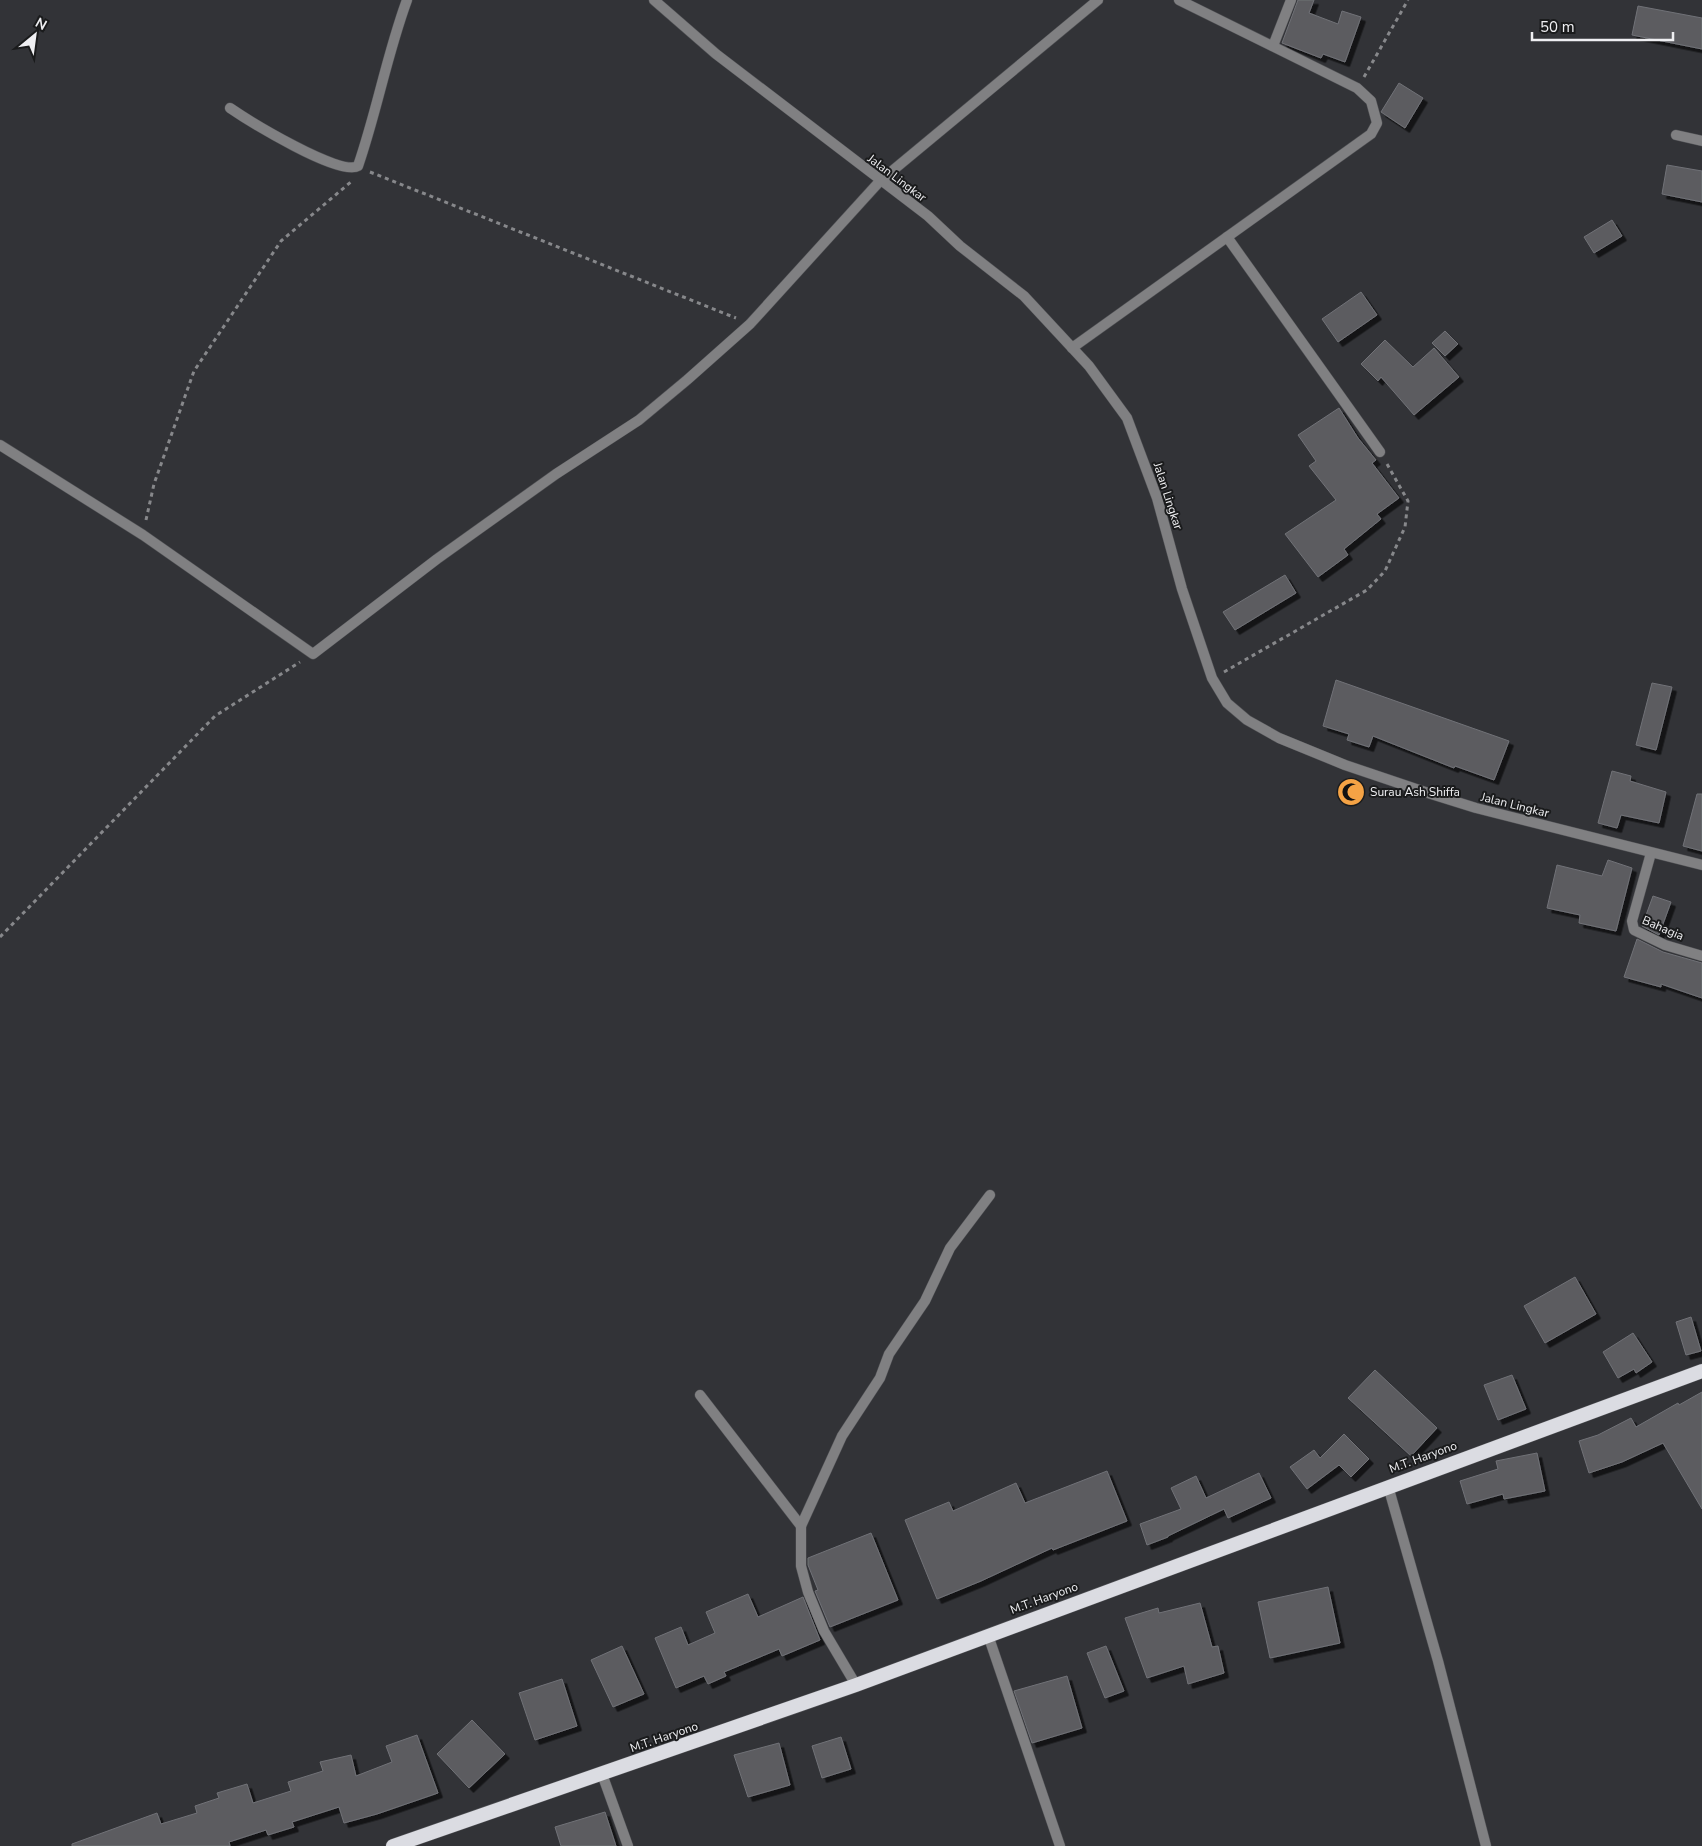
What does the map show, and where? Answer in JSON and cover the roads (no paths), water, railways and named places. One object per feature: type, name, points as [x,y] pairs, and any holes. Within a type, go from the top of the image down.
[{"type":"highway","name":"M.T. Haryono","points":[[393,1846],[856,1686],[1388,1486],[1702,1371]]},
{"type":"street","points":[[230,108],[261,129],[316,156],[345,168],[362,168],[380,90],[407,0]]},
{"type":"street","name":"Jalan Lingkar","points":[[654,0],[716,54],[928,216],[960,246],[1024,296],[1089,366],[1127,418],[1157,498],[1182,589],[1212,678],[1227,703],[1247,720],[1279,738],[1345,765],[1476,808],[1702,865]]},
{"type":"street","points":[[0,445],[143,535],[313,654],[437,559],[556,474],[639,420],[750,324],[880,181],[1098,0]]},
{"type":"street","points":[[1072,348],[1370,134],[1377,123],[1371,101],[1357,88],[1180,0]]},
{"type":"street","points":[[1273,46],[1291,0]]},
{"type":"street","points":[[1676,135],[1702,141]]},
{"type":"street","points":[[1227,237],[1380,452]]},
{"type":"street","name":"Bahagia","points":[[1651,853],[1632,921],[1634,930],[1665,945],[1702,956]]},
{"type":"street","points":[[856,1686],[824,1631],[808,1592],[801,1566],[801,1526],[842,1436],[880,1378],[888,1354],[925,1301],[950,1248],[990,1195]]},
{"type":"street","points":[[700,1395],[801,1526]]},
{"type":"street","points":[[1388,1486],[1438,1661],[1486,1846]]},
{"type":"street","points":[[988,1635],[1060,1846]]},
{"type":"street","points":[[602,1774],[628,1846]]},
{"type":"place","name":"Surau Ash Shiffa","points":[[1351,792]]}]
